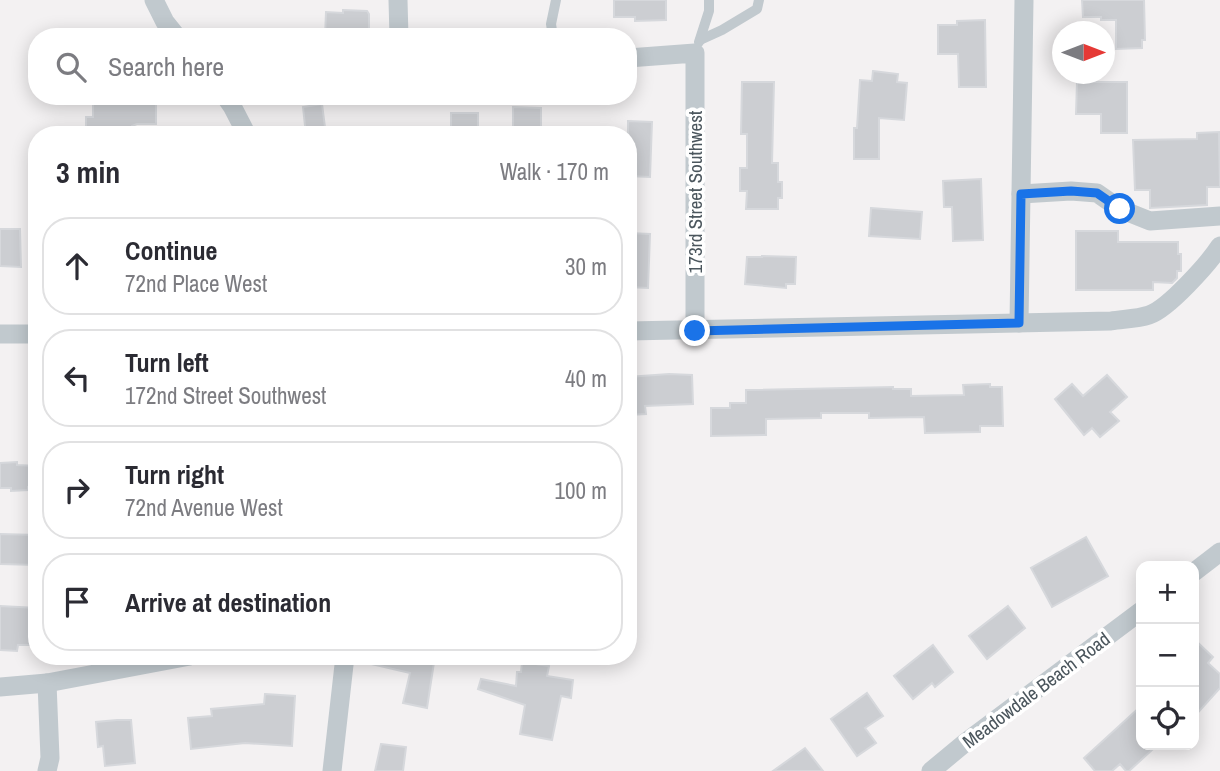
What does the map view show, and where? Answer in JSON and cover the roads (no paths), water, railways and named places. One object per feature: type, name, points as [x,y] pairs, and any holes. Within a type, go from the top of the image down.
[{"type":"street","points":[[154,0],[170,28]]},
{"type":"street","points":[[398,0],[399,28]]},
{"type":"street","points":[[1019,323],[1024,0]]},
{"type":"street","points":[[637,56],[698,46]]},
{"type":"street","name":"173rd Street Southwest","points":[[695,331],[698,46]]},
{"type":"street","points":[[231,105],[242,126]]},
{"type":"street","points":[[1021,194],[1071,191],[1097,193],[1120,209],[1150,221],[1220,216]]},
{"type":"street","points":[[637,331],[1111,321],[1152,314],[1182,289],[1220,246]]},
{"type":"street","points":[[0,334],[28,334]]},
{"type":"street","points":[[1199,568],[1220,552]]},
{"type":"street","name":"Meadowdale Beach Road","points":[[931,771],[1136,615]]},
{"type":"street","points":[[0,687],[47,683],[130,665]]},
{"type":"street","points":[[332,771],[344,665]]},
{"type":"street","points":[[47,683],[50,758],[47,771]]},
{"type":"lane","points":[[552,28],[556,0]]},
{"type":"lane","points":[[698,46],[709,11],[709,0]]},
{"type":"lane","points":[[698,46],[757,9],[759,0]]}]
